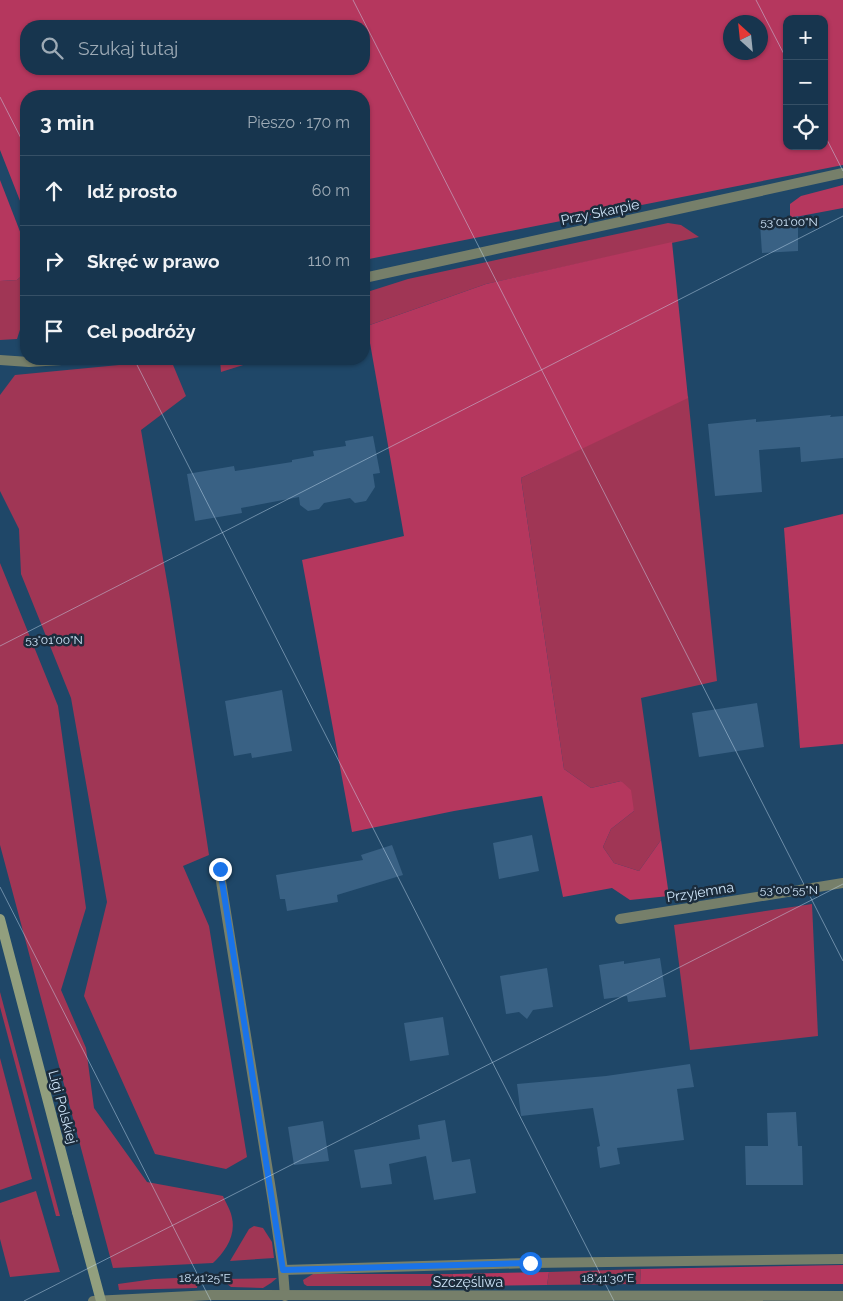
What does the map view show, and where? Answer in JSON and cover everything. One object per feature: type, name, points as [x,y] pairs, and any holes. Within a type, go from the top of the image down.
[{"type":"main road","name":"Ligi Polskiej","points":[[0,919],[101,1301]]},
{"type":"street","name":"Przy Skarpie","points":[[370,277],[843,173]]},
{"type":"street","points":[[0,360],[20,361]]},
{"type":"street","points":[[220,869],[283,1270],[284,1296]]},
{"type":"street","name":"Przyjemna","points":[[620,919],[843,882]]},
{"type":"street","points":[[283,1270],[530,1263],[843,1259]]},
{"type":"street","name":"Szczęśliwa","points":[[93,1301],[190,1295],[843,1296]]},
{"type":"shaded area","points":[[0,0],[843,0],[843,165],[370,259],[370,90],[20,90],[20,201],[0,150]]},
{"type":"shaded area","points":[[0,180],[20,232],[20,277],[17,280],[0,281]]},
{"type":"shaded area","points":[[843,185],[843,208],[790,218],[790,204],[801,196]]},
{"type":"shaded area","points":[[668,223],[681,225],[699,237],[486,284],[370,325],[370,291],[408,279]]},
{"type":"shaded area","points":[[672,242],[688,398],[521,478],[564,769],[591,788],[621,781],[631,790],[634,811],[611,829],[603,847],[614,863],[639,871],[661,840],[669,896],[630,900],[612,888],[563,897],[542,796],[454,811],[352,832],[302,560],[404,536],[370,343],[370,325],[486,284]]},
{"type":"shaded area","points":[[20,277],[20,330],[17,339],[0,340],[0,281],[17,280]]},
{"type":"shaded area","points":[[119,365],[173,365],[186,396],[141,430],[170,599],[209,855],[183,866],[209,926],[247,1157],[226,1169],[155,1154],[84,996],[107,902],[71,698],[21,574],[19,529],[0,491],[0,395],[15,375]]},
{"type":"shaded area","points":[[220,365],[243,365],[221,372]]},
{"type":"shaded area","points":[[688,396],[717,681],[641,698],[661,840],[639,871],[614,863],[603,847],[611,829],[634,811],[621,781],[591,788],[564,769],[521,478]]},
{"type":"shaded area","points":[[843,514],[843,744],[800,748],[784,528]]},
{"type":"shaded area","points":[[0,563],[58,706],[86,908],[61,990],[86,1048],[94,1108],[147,1182],[223,1196],[230,1210],[233,1225],[231,1237],[225,1249],[213,1263],[113,1268],[0,845]]},
{"type":"shaded area","points":[[812,904],[818,1036],[690,1050],[674,925]]},
{"type":"shaded area","points":[[0,992],[60,1216],[56,1216],[0,1007]]},
{"type":"shaded area","points":[[0,1058],[32,1179],[0,1190]]},
{"type":"shaded area","points":[[36,1191],[60,1272],[10,1277],[0,1239],[0,1203]]},
{"type":"shaded area","points":[[254,1226],[263,1228],[272,1242],[274,1258],[230,1261],[249,1229]]},
{"type":"shaded area","points":[[843,1265],[843,1284],[640,1284],[641,1269]]},
{"type":"shaded area","points":[[641,1269],[640,1284],[547,1285],[549,1272]]},
{"type":"shaded area","points":[[549,1272],[547,1285],[451,1286],[453,1274]]},
{"type":"shaded area","points":[[313,1274],[453,1274],[451,1286],[307,1286],[304,1284],[303,1280]]},
{"type":"shaded area","points":[[199,1277],[197,1288],[119,1290],[118,1284],[154,1279]]},
{"type":"shaded area","points":[[277,1278],[263,1288],[231,1287],[221,1279]]},
{"type":"building","points":[[798,216],[798,251],[762,253],[760,224]]},
{"type":"building","points":[[831,415],[830,417],[843,416],[843,458],[801,462],[800,447],[759,450],[762,492],[715,496],[708,424],[756,419],[756,422]]},
{"type":"building","points":[[373,436],[380,473],[373,474],[375,487],[366,501],[355,503],[350,498],[324,503],[319,509],[308,511],[300,505],[299,497],[241,508],[242,513],[195,521],[187,474],[234,466],[235,471],[292,462],[292,460],[314,456],[313,451],[346,446],[345,441]]},
{"type":"building","points":[[282,690],[292,751],[252,758],[251,753],[234,756],[225,701]]},
{"type":"building","points":[[757,703],[764,747],[699,757],[692,713]]},
{"type":"building","points":[[532,835],[539,871],[499,879],[493,843]]},
{"type":"building","points":[[392,845],[403,875],[337,895],[338,902],[287,911],[285,899],[280,899],[276,875],[363,860],[361,855]]},
{"type":"building","points":[[660,958],[666,997],[628,1002],[627,996],[604,999],[599,965],[624,961],[624,964]]},
{"type":"building","points":[[547,968],[553,1007],[533,1010],[527,1019],[519,1012],[506,1014],[500,976]]},
{"type":"building","points":[[443,1017],[449,1055],[410,1061],[404,1023]]},
{"type":"building","points":[[690,1064],[694,1087],[677,1089],[684,1140],[617,1148],[620,1164],[600,1168],[597,1147],[600,1146],[593,1108],[521,1116],[517,1084],[606,1076]]},
{"type":"building","points":[[796,1112],[798,1146],[802,1146],[803,1185],[746,1185],[745,1146],[768,1146],[767,1113]]},
{"type":"building","points":[[445,1120],[452,1162],[470,1159],[476,1193],[434,1200],[426,1156],[389,1164],[392,1184],[361,1188],[354,1150],[420,1139],[418,1125]]},
{"type":"building","points":[[323,1121],[329,1161],[294,1165],[288,1127]]},
{"type":"route","points":[[220,869],[283,1270],[530,1263]]}]
